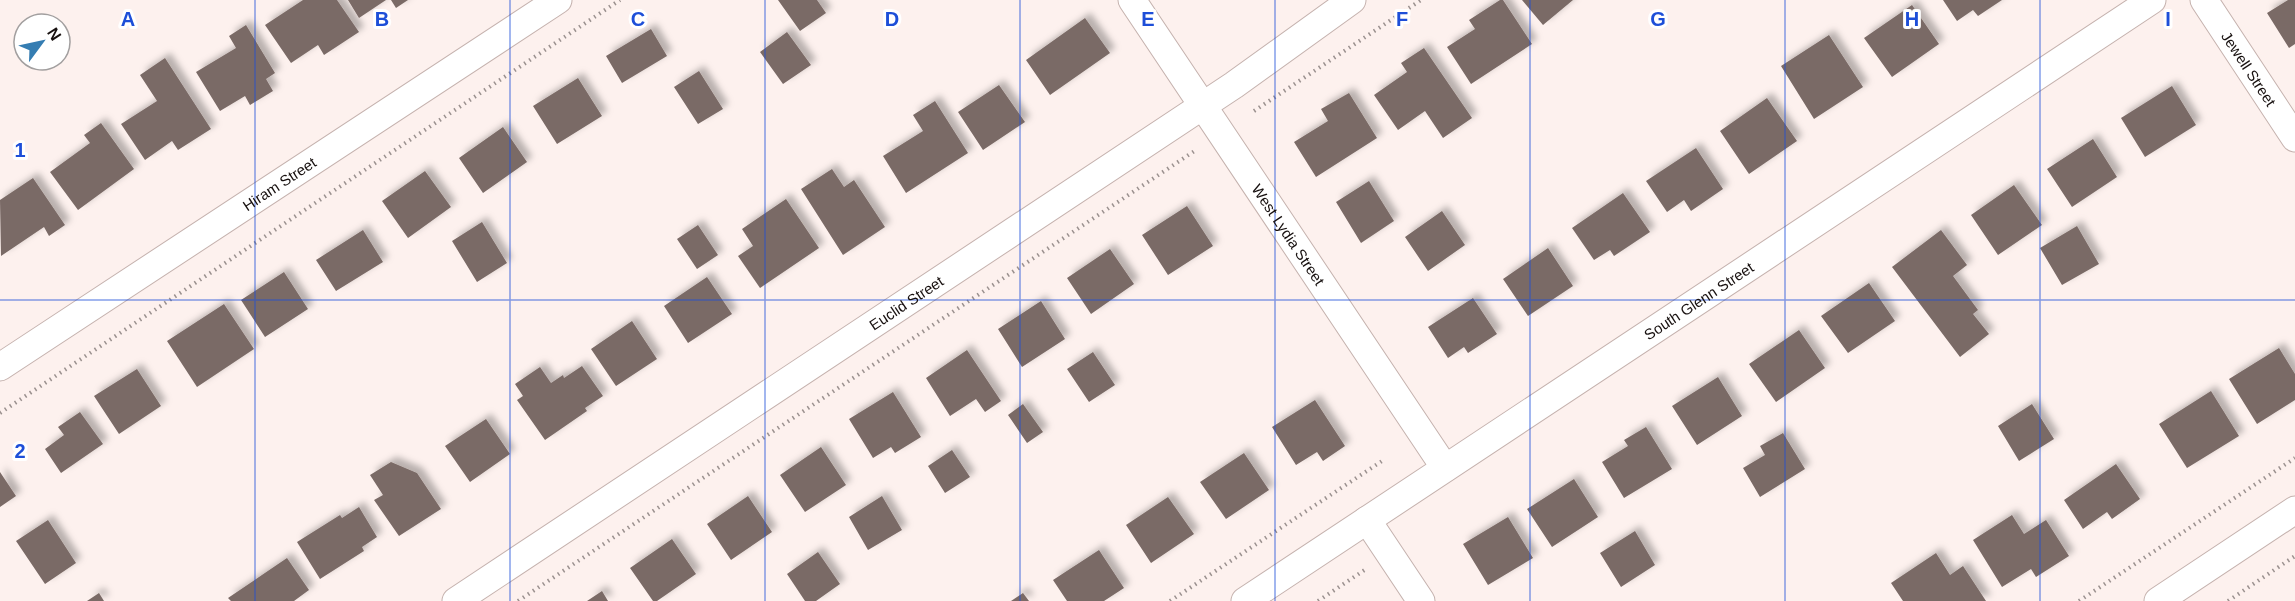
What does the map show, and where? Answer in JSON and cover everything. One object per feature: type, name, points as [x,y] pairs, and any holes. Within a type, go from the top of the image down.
[{"type":"street","name":"Hiram Street","points":[[0,367],[558,0]]},
{"type":"street","name":"West Lydia Street","points":[[1132,0],[1445,468]]},
{"type":"street","name":"Euclid Street","points":[[456,601],[1202,105],[1352,0]]},
{"type":"street","name":"South Glenn Street","points":[[1245,601],[2152,0]]},
{"type":"street","name":"Jewell Street","points":[[2204,0],[2295,138]]},
{"type":"street","points":[[2158,601],[2295,510]]},
{"type":"street","points":[[1367,520],[1421,601]]},
{"type":"path","points":[[0,412],[620,0]]},
{"type":"path","points":[[519,601],[1421,0]]},
{"type":"path","points":[[2079,601],[2295,458]]},
{"type":"path","points":[[1170,601],[1382,460]]},
{"type":"path","points":[[2228,601],[2295,556]]},
{"type":"path","points":[[1318,601],[1369,567]]},
{"type":"building","points":[[303,0],[337,0],[359,32],[324,55],[318,45],[291,63],[265,25]]},
{"type":"building","points":[[348,0],[386,0],[359,18]]},
{"type":"building","points":[[391,0],[408,0],[396,8]]},
{"type":"building","points":[[778,0],[817,0],[826,13],[800,31]]},
{"type":"building","points":[[1503,0],[1532,44],[1471,84],[1447,47],[1475,29],[1469,20]]},
{"type":"building","points":[[1522,0],[1573,0],[1543,25]]},
{"type":"building","points":[[1943,0],[2002,0],[1978,16],[1973,10],[1957,21]]},
{"type":"building","points":[[2288,0],[2295,0],[2295,44],[2289,48],[2267,13]]},
{"type":"building","points":[[1912,5],[1939,44],[1892,77],[1864,38]]},
{"type":"building","points":[[1085,18],[1110,53],[1050,95],[1026,60]]},
{"type":"building","points":[[246,25],[275,73],[266,79],[273,91],[250,105],[245,96],[220,111],[196,72],[236,48],[229,36]]},
{"type":"building","points":[[651,29],[667,56],[622,83],[606,56]]},
{"type":"building","points":[[787,32],[811,65],[783,84],[760,52]]},
{"type":"building","points":[[1829,35],[1863,87],[1814,119],[1781,66]]},
{"type":"building","points":[[1424,48],[1472,118],[1443,138],[1425,111],[1398,130],[1374,95],[1407,72],[1401,63]]},
{"type":"building","points":[[165,58],[211,129],[178,150],[172,141],[145,160],[121,124],[157,101],[140,75]]},
{"type":"building","points":[[699,71],[723,109],[698,124],[674,87]]},
{"type":"building","points":[[578,78],[602,116],[557,144],[533,106]]},
{"type":"building","points":[[999,85],[1025,122],[983,150],[958,112]]},
{"type":"building","points":[[2172,86],[2196,125],[2145,157],[2121,118]]},
{"type":"building","points":[[1349,93],[1377,138],[1316,177],[1294,142],[1328,121],[1321,109]]},
{"type":"building","points":[[1767,98],[1797,141],[1749,174],[1720,131]]},
{"type":"building","points":[[935,101],[968,153],[906,193],[883,156],[923,131],[913,115]]},
{"type":"building","points":[[101,123],[134,169],[78,210],[50,172],[90,143],[84,135]]},
{"type":"building","points":[[503,127],[527,162],[483,193],[459,158]]},
{"type":"building","points":[[2093,139],[2117,177],[2072,207],[2047,169]]},
{"type":"building","points":[[1696,148],[1723,189],[1691,211],[1684,200],[1667,212],[1646,181]]},
{"type":"building","points":[[832,169],[844,187],[854,180],[885,227],[843,255],[801,189]]},
{"type":"building","points":[[425,171],[451,207],[408,238],[382,201]]},
{"type":"building","points":[[33,178],[65,225],[49,236],[44,227],[1,256],[0,200]]},
{"type":"building","points":[[1369,181],[1394,221],[1361,243],[1336,202]]},
{"type":"building","points":[[2014,185],[2042,225],[1998,255],[1971,215]]},
{"type":"building","points":[[1623,193],[1650,232],[1614,256],[1610,250],[1594,260],[1572,228]]},
{"type":"building","points":[[786,199],[819,248],[760,288],[738,256],[753,246],[742,229]]},
{"type":"building","points":[[1187,206],[1213,246],[1168,275],[1142,235]]},
{"type":"building","points":[[1442,211],[1465,245],[1428,271],[1405,237]]},
{"type":"building","points":[[482,222],[507,263],[477,282],[452,241]]},
{"type":"building","points":[[698,225],[718,255],[697,269],[677,239]]},
{"type":"building","points":[[2077,226],[2099,264],[2062,285],[2040,248]]},
{"type":"building","points":[[363,230],[383,262],[336,291],[316,260]]},
{"type":"building","points":[[1941,230],[1967,265],[1953,276],[1978,310],[1973,314],[1989,334],[1960,357],[1892,267]]},
{"type":"building","points":[[1548,248],[1573,286],[1528,316],[1503,279]]},
{"type":"building","points":[[1110,249],[1134,284],[1091,314],[1067,278]]},
{"type":"building","points":[[284,272],[308,309],[265,337],[241,300]]},
{"type":"building","points":[[707,277],[732,314],[688,343],[664,306]]},
{"type":"building","points":[[1869,283],[1895,321],[1848,353],[1821,316]]},
{"type":"building","points":[[1473,298],[1497,334],[1468,353],[1464,347],[1448,358],[1428,327]]},
{"type":"building","points":[[1041,301],[1065,339],[1022,367],[998,329]]},
{"type":"building","points":[[224,304],[254,349],[197,387],[167,341]]},
{"type":"building","points":[[632,321],[657,359],[616,386],[591,349]]},
{"type":"building","points":[[1799,330],[1825,368],[1776,402],[1749,364]]},
{"type":"building","points":[[2279,348],[2295,374],[2295,400],[2257,424],[2229,379]]},
{"type":"building","points":[[967,350],[1001,401],[985,412],[976,399],[950,416],[926,378]]},
{"type":"building","points":[[1093,352],[1115,385],[1089,402],[1067,369]]},
{"type":"building","points":[[582,366],[603,396],[585,408],[587,411],[545,440],[517,400],[523,396],[515,384],[540,367],[551,383],[563,375],[564,378]]},
{"type":"building","points":[[137,369],[161,406],[119,434],[94,396]]},
{"type":"building","points":[[1718,377],[1742,416],[1697,445],[1672,406]]},
{"type":"building","points":[[2211,391],[2239,436],[2187,468],[2159,424]]},
{"type":"building","points":[[893,392],[921,437],[895,453],[891,447],[873,458],[849,419]]},
{"type":"building","points":[[1315,400],[1345,446],[1323,461],[1317,452],[1296,465],[1272,427]]},
{"type":"building","points":[[1023,404],[1043,432],[1027,443],[1008,415]]},
{"type":"building","points":[[2032,404],[2054,439],[2019,461],[1998,426]]},
{"type":"building","points":[[80,412],[103,444],[61,473],[45,449],[64,435],[58,427]]},
{"type":"building","points":[[486,419],[510,454],[470,482],[445,446]]},
{"type":"building","points":[[1646,427],[1672,469],[1624,498],[1602,462],[1628,446],[1624,440]]},
{"type":"building","points":[[1783,433],[1805,469],[1760,497],[1743,468],[1765,455],[1760,446]]},
{"type":"building","points":[[821,447],[846,485],[805,512],[780,475]]},
{"type":"building","points":[[952,450],[970,477],[945,493],[928,466]]},
{"type":"building","points":[[1244,453],[1269,490],[1226,519],[1200,482]]},
{"type":"building","points":[[391,462],[417,473],[441,509],[399,536],[374,500],[383,495],[370,475]]},
{"type":"building","points":[[2116,464],[2140,499],[2112,519],[2107,512],[2083,529],[2064,500]]},
{"type":"building","points":[[0,472],[16,496],[0,507]]},
{"type":"building","points":[[1574,479],[1598,517],[1552,547],[1527,509]]},
{"type":"building","points":[[748,496],[772,532],[731,560],[707,524]]},
{"type":"building","points":[[882,496],[902,530],[868,550],[849,517]]},
{"type":"building","points":[[1168,497],[1194,534],[1151,563],[1126,525]]},
{"type":"building","points":[[359,507],[377,537],[362,547],[364,551],[320,579],[297,542],[340,515],[342,518]]},
{"type":"building","points":[[2012,515],[2024,534],[2046,520],[2069,556],[2036,577],[2031,569],[2002,587],[1973,540]]},
{"type":"building","points":[[1508,517],[1533,558],[1488,585],[1463,544]]},
{"type":"building","points":[[48,520],[76,563],[45,584],[16,541]]},
{"type":"building","points":[[1635,531],[1655,565],[1621,587],[1600,553]]},
{"type":"building","points":[[672,539],[696,574],[657,601],[653,601],[630,568]]},
{"type":"building","points":[[1099,550],[1124,588],[1104,601],[1067,601],[1053,580]]},
{"type":"building","points":[[818,552],[840,584],[816,601],[805,601],[787,574]]},
{"type":"building","points":[[1936,553],[1950,575],[1963,566],[1986,601],[1903,601],[1891,583]]},
{"type":"building","points":[[287,558],[309,590],[294,601],[231,601],[228,598]]},
{"type":"building","points":[[602,591],[608,601],[587,601]]},
{"type":"building","points":[[99,593],[104,601],[87,601]]},
{"type":"building","points":[[1023,593],[1029,601],[1011,601]]}]
